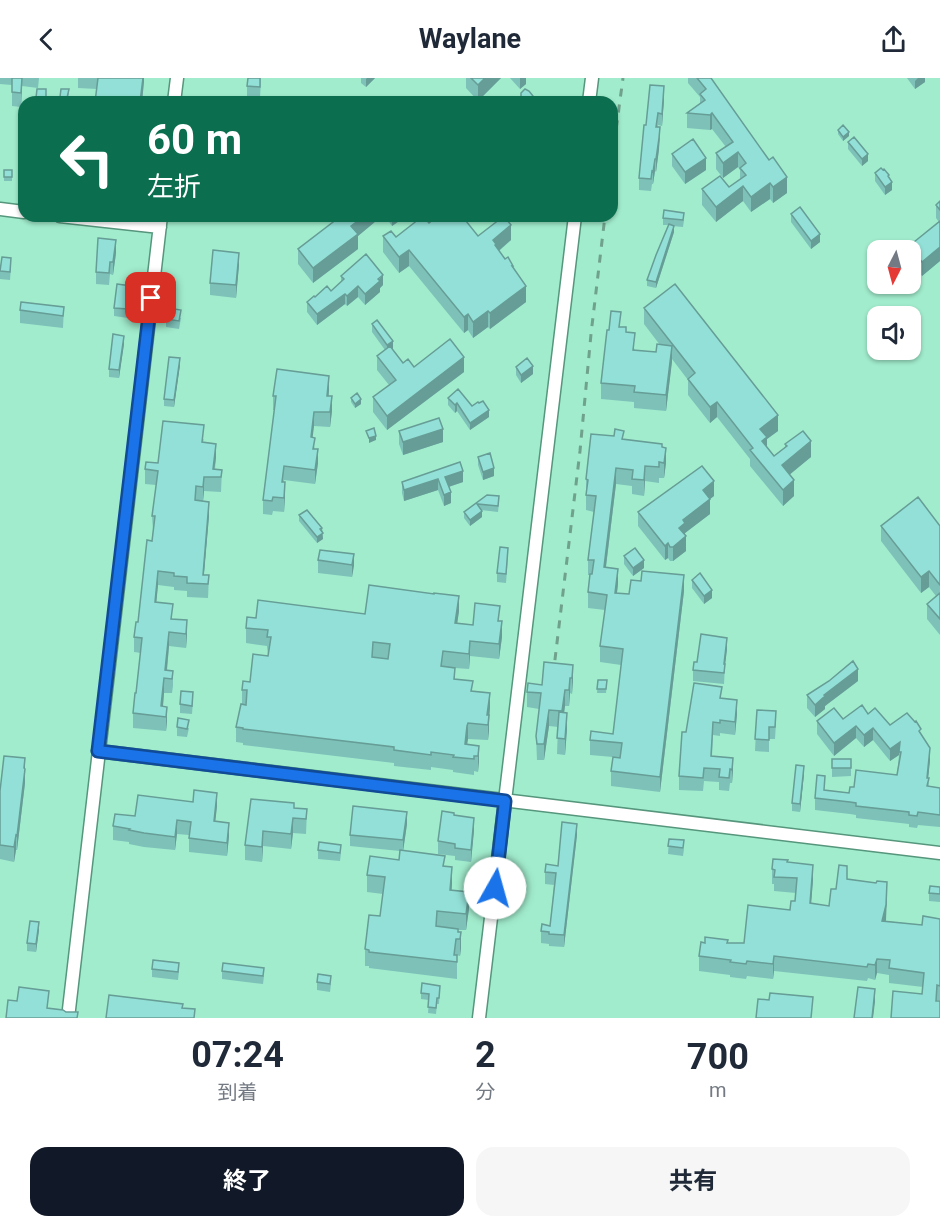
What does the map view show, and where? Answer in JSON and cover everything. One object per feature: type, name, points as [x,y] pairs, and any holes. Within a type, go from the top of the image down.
[{"type":"lane","points":[[175,96],[177,78]]},
{"type":"lane","points":[[590,96],[592,78]]},
{"type":"lane","points":[[0,209],[18,211]]},
{"type":"lane","points":[[68,1018],[160,222]]},
{"type":"lane","points":[[479,1018],[574,222]]},
{"type":"lane","points":[[98,751],[940,853]]},
{"type":"shaded area","points":[[0,78],[940,78],[940,1018],[0,1018]]},
{"type":"building","points":[[12,78],[22,78],[21,93],[12,92]]},
{"type":"building","points":[[98,78],[143,78],[141,96],[96,96]]},
{"type":"building","points":[[248,78],[260,78],[260,87],[247,86]]},
{"type":"building","points":[[471,78],[485,78],[478,85]]},
{"type":"building","points":[[697,78],[711,78],[769,160],[773,157],[787,177],[773,187],[770,183],[751,197],[743,186],[716,207],[702,189],[720,176],[729,187],[746,175],[740,168],[746,163],[738,152],[723,163],[716,153],[733,142],[712,113],[710,115],[687,113],[705,100],[700,94],[706,89]]},
{"type":"building","points":[[650,85],[664,86],[662,114],[658,113],[656,127],[660,127],[659,138],[651,179],[639,178]]},
{"type":"building","points":[[37,89],[46,89],[46,96],[36,96]]},
{"type":"building","points":[[61,89],[69,89],[67,96],[60,96]]},
{"type":"building","points":[[525,89],[533,96],[521,96]]},
{"type":"building","points":[[843,125],[849,132],[843,137],[838,130]]},
{"type":"building","points":[[854,137],[868,154],[862,159],[848,142]]},
{"type":"building","points":[[693,139],[706,158],[685,172],[672,154]]},
{"type":"building","points":[[881,168],[889,175],[892,182],[885,187],[875,173]]},
{"type":"building","points":[[4,170],[12,170],[12,177],[4,177]]},
{"type":"building","points":[[800,207],[820,234],[811,241],[791,214]]},
{"type":"building","points":[[664,210],[684,213],[683,220],[663,218]]},
{"type":"building","points":[[940,221],[940,247],[922,262],[921,240],[916,240]]},
{"type":"building","points":[[333,222],[356,222],[351,226],[358,234],[313,268],[298,249]]},
{"type":"building","points":[[415,222],[467,222],[478,236],[496,222],[509,222],[511,225],[493,240],[505,259],[508,257],[526,286],[490,313],[488,311],[473,322],[468,314],[464,317],[409,250],[399,257],[383,236],[391,231],[396,237]]},
{"type":"building","points":[[669,224],[674,226],[656,282],[647,280],[656,255]]},
{"type":"building","points":[[98,238],[116,240],[109,273],[96,272]]},
{"type":"building","points":[[213,250],[239,253],[236,285],[210,283]]},
{"type":"building","points":[[366,254],[383,275],[378,279],[380,281],[365,294],[358,286],[347,296],[345,294],[317,314],[307,302],[327,286],[331,291],[344,279],[341,276]]},
{"type":"building","points":[[2,257],[11,258],[10,272],[0,271]]},
{"type":"building","points":[[117,284],[131,286],[128,309],[114,308]]},
{"type":"building","points":[[675,284],[778,415],[760,429],[767,437],[762,441],[774,456],[787,446],[785,444],[803,431],[811,441],[782,465],[794,480],[783,490],[750,450],[753,448],[717,402],[710,407],[688,379],[695,373],[644,308]]},
{"type":"building","points":[[21,302],[64,307],[63,316],[20,310]]},
{"type":"building","points":[[168,308],[181,310],[179,321],[166,319]]},
{"type":"building","points":[[611,311],[621,312],[619,327],[626,327],[626,332],[635,333],[633,350],[656,352],[657,344],[672,346],[666,395],[634,392],[635,386],[601,383]]},
{"type":"building","points":[[377,320],[393,341],[387,345],[372,324]]},
{"type":"building","points":[[113,334],[124,336],[119,370],[109,369]]},
{"type":"building","points":[[450,339],[464,357],[387,416],[373,397],[396,380],[377,356],[390,346],[403,363],[408,359],[414,367]]},
{"type":"building","points":[[169,357],[180,358],[174,400],[164,399]]},
{"type":"building","points":[[527,358],[533,366],[521,375],[516,367]]},
{"type":"building","points":[[277,369],[329,376],[327,396],[332,396],[330,412],[314,412],[311,437],[315,438],[313,449],[318,449],[315,470],[284,466],[282,482],[285,482],[284,498],[273,497],[272,501],[263,500],[276,396],[273,396]]},
{"type":"building","points":[[458,389],[472,406],[483,401],[489,410],[470,423],[457,403],[455,405],[448,398]]},
{"type":"building","points":[[357,393],[361,399],[355,404],[351,398]]},
{"type":"building","points":[[439,418],[443,429],[403,442],[399,431]]},
{"type":"building","points":[[163,421],[204,425],[202,442],[216,444],[213,469],[222,470],[221,477],[204,477],[203,487],[196,486],[195,500],[209,502],[203,575],[209,575],[208,584],[187,583],[187,577],[158,571],[155,602],[173,604],[171,619],[187,620],[186,634],[169,632],[165,670],[173,671],[172,679],[164,678],[161,706],[167,707],[166,717],[133,713],[142,638],[134,637],[136,622],[138,622],[147,540],[152,541],[155,516],[152,516],[158,471],[145,469],[146,462],[158,463]]},
{"type":"building","points":[[374,428],[376,436],[369,438],[366,431]]},
{"type":"building","points":[[615,429],[624,431],[622,439],[662,444],[662,447],[666,448],[664,463],[659,462],[659,467],[645,466],[644,480],[632,479],[633,470],[616,468],[604,567],[618,569],[615,593],[629,594],[631,580],[641,581],[642,571],[684,575],[660,777],[611,771],[613,757],[620,758],[622,743],[590,740],[591,731],[613,734],[623,649],[600,646],[607,595],[588,592],[594,560],[588,560],[596,496],[586,495],[591,434],[614,436]]},
{"type":"building","points":[[490,453],[494,468],[483,472],[478,457]]},
{"type":"building","points":[[460,462],[463,471],[445,477],[451,492],[444,495],[438,479],[404,490],[402,482]]},
{"type":"building","points":[[702,466],[714,481],[703,490],[710,499],[683,520],[685,523],[679,528],[686,536],[673,547],[670,547],[668,543],[665,546],[638,512]]},
{"type":"building","points":[[487,495],[499,496],[498,506],[477,504],[482,511],[470,520],[464,512]]},
{"type":"building","points":[[918,497],[940,526],[940,585],[929,571],[921,577],[881,526]]},
{"type":"building","points":[[307,510],[322,528],[320,529],[323,533],[317,537],[299,515]]},
{"type":"building","points":[[500,547],[508,548],[506,574],[497,573]]},
{"type":"building","points":[[635,548],[644,560],[633,568],[624,556]]},
{"type":"building","points":[[320,550],[354,554],[352,565],[318,560]]},
{"type":"building","points":[[700,573],[712,590],[704,596],[692,580]]},
{"type":"building","points":[[369,585],[459,596],[455,623],[473,625],[475,603],[500,606],[498,621],[502,621],[499,644],[470,641],[469,654],[443,651],[441,666],[455,668],[454,679],[473,681],[471,691],[490,693],[488,725],[468,723],[467,726],[465,744],[479,746],[478,756],[474,756],[474,759],[431,752],[431,755],[394,750],[394,747],[236,727],[241,704],[246,705],[247,690],[242,690],[243,681],[250,682],[253,654],[268,656],[271,637],[267,637],[268,630],[246,628],[247,617],[256,618],[258,600],[365,614]],"holes":[[[373,642],[390,644],[388,659],[372,657]]]},
{"type":"building","points":[[940,593],[940,619],[927,604]]},
{"type":"building","points":[[701,634],[727,638],[724,673],[693,670],[694,662],[697,662]]},
{"type":"building","points":[[853,661],[858,669],[824,695],[815,705],[807,695],[829,681]]},
{"type":"building","points":[[544,662],[573,665],[572,678],[570,678],[569,690],[565,690],[562,711],[549,710],[544,744],[537,744],[541,693],[527,692],[528,683],[542,685]]},
{"type":"building","points":[[598,680],[607,680],[606,689],[597,689]]},
{"type":"building","points":[[694,683],[722,687],[720,698],[737,700],[735,722],[720,720],[720,723],[713,722],[711,756],[733,758],[729,778],[719,777],[720,769],[704,768],[703,778],[679,776],[682,732],[686,732]]},
{"type":"building","points":[[181,691],[193,692],[192,706],[180,704]]},
{"type":"building","points":[[862,705],[868,714],[875,708],[890,725],[907,713],[916,721],[921,729],[919,731],[930,748],[927,786],[940,788],[940,815],[918,812],[917,816],[909,815],[909,812],[856,806],[856,803],[815,798],[817,775],[825,776],[824,790],[849,793],[850,787],[854,787],[856,770],[897,775],[901,752],[899,752],[900,742],[890,749],[873,728],[864,735],[856,726],[834,743],[817,721],[834,708],[843,719]]},
{"type":"building","points":[[757,710],[776,711],[775,727],[769,727],[769,740],[755,739]]},
{"type":"building","points":[[559,712],[567,713],[565,739],[557,738]]},
{"type":"building","points":[[178,718],[189,720],[187,729],[177,727]]},
{"type":"building","points":[[4,756],[25,758],[14,847],[0,845],[0,791]]},
{"type":"building","points":[[832,759],[851,759],[851,768],[832,768]]},
{"type":"building","points":[[796,765],[804,766],[800,804],[792,803]]},
{"type":"building","points":[[194,790],[217,793],[214,821],[229,823],[227,843],[189,838],[191,822],[177,820],[175,837],[113,826],[115,814],[135,816],[138,795],[193,802]]},
{"type":"building","points":[[251,799],[294,803],[294,808],[307,809],[306,819],[293,818],[291,834],[263,831],[262,847],[245,845]]},
{"type":"building","points":[[353,806],[407,812],[403,840],[350,835]]},
{"type":"building","points":[[442,811],[474,818],[471,850],[455,848],[455,844],[438,841]]},
{"type":"building","points":[[562,822],[577,824],[564,935],[541,931],[542,924],[550,926],[556,873],[545,872],[546,864],[558,866]]},
{"type":"building","points":[[669,839],[684,840],[683,848],[668,846]]},
{"type":"building","points":[[319,842],[341,845],[340,853],[318,850]]},
{"type":"building","points":[[400,850],[445,856],[443,866],[452,867],[450,890],[469,892],[466,914],[437,911],[436,926],[458,929],[458,932],[461,932],[460,939],[456,939],[454,955],[457,955],[457,962],[369,952],[365,949],[369,915],[380,916],[385,877],[367,875],[370,856],[399,860]]},
{"type":"building","points":[[773,859],[813,865],[810,903],[829,906],[831,889],[836,889],[839,865],[847,866],[847,879],[876,883],[877,881],[887,882],[886,905],[882,921],[922,925],[923,916],[940,919],[940,986],[937,985],[936,1001],[940,1001],[940,1018],[891,1018],[893,991],[922,994],[924,973],[889,968],[890,960],[877,959],[875,965],[868,964],[867,967],[774,956],[773,964],[747,961],[746,964],[699,956],[701,942],[705,943],[705,937],[728,940],[727,943],[744,943],[748,905],[790,910],[791,901],[795,901],[797,878],[774,877]]},
{"type":"building","points":[[930,886],[940,887],[940,894],[929,893]]},
{"type":"building","points":[[30,921],[39,922],[36,944],[27,943]]},
{"type":"building","points":[[153,960],[179,963],[178,972],[152,969]]},
{"type":"building","points":[[223,963],[264,968],[263,976],[222,971]]},
{"type":"building","points":[[318,974],[331,976],[330,984],[317,982]]},
{"type":"building","points":[[422,983],[440,986],[436,1008],[428,1007],[429,994],[421,993]]},
{"type":"building","points":[[19,987],[49,991],[47,1008],[78,1012],[77,1018],[6,1018],[8,1000],[17,1001]]},
{"type":"building","points":[[858,987],[875,989],[872,1018],[854,1018]]},
{"type":"building","points":[[770,993],[813,997],[811,1018],[756,1018],[758,999],[769,1000]]},
{"type":"building","points":[[109,995],[183,1004],[182,1008],[195,1009],[194,1018],[106,1018]]},
{"type":"railway","points":[[618,115],[623,78]]},
{"type":"railway","points":[[553,676],[604,222]]},
{"type":"route","points":[[151,298],[98,751],[505,801],[495,888]]}]
